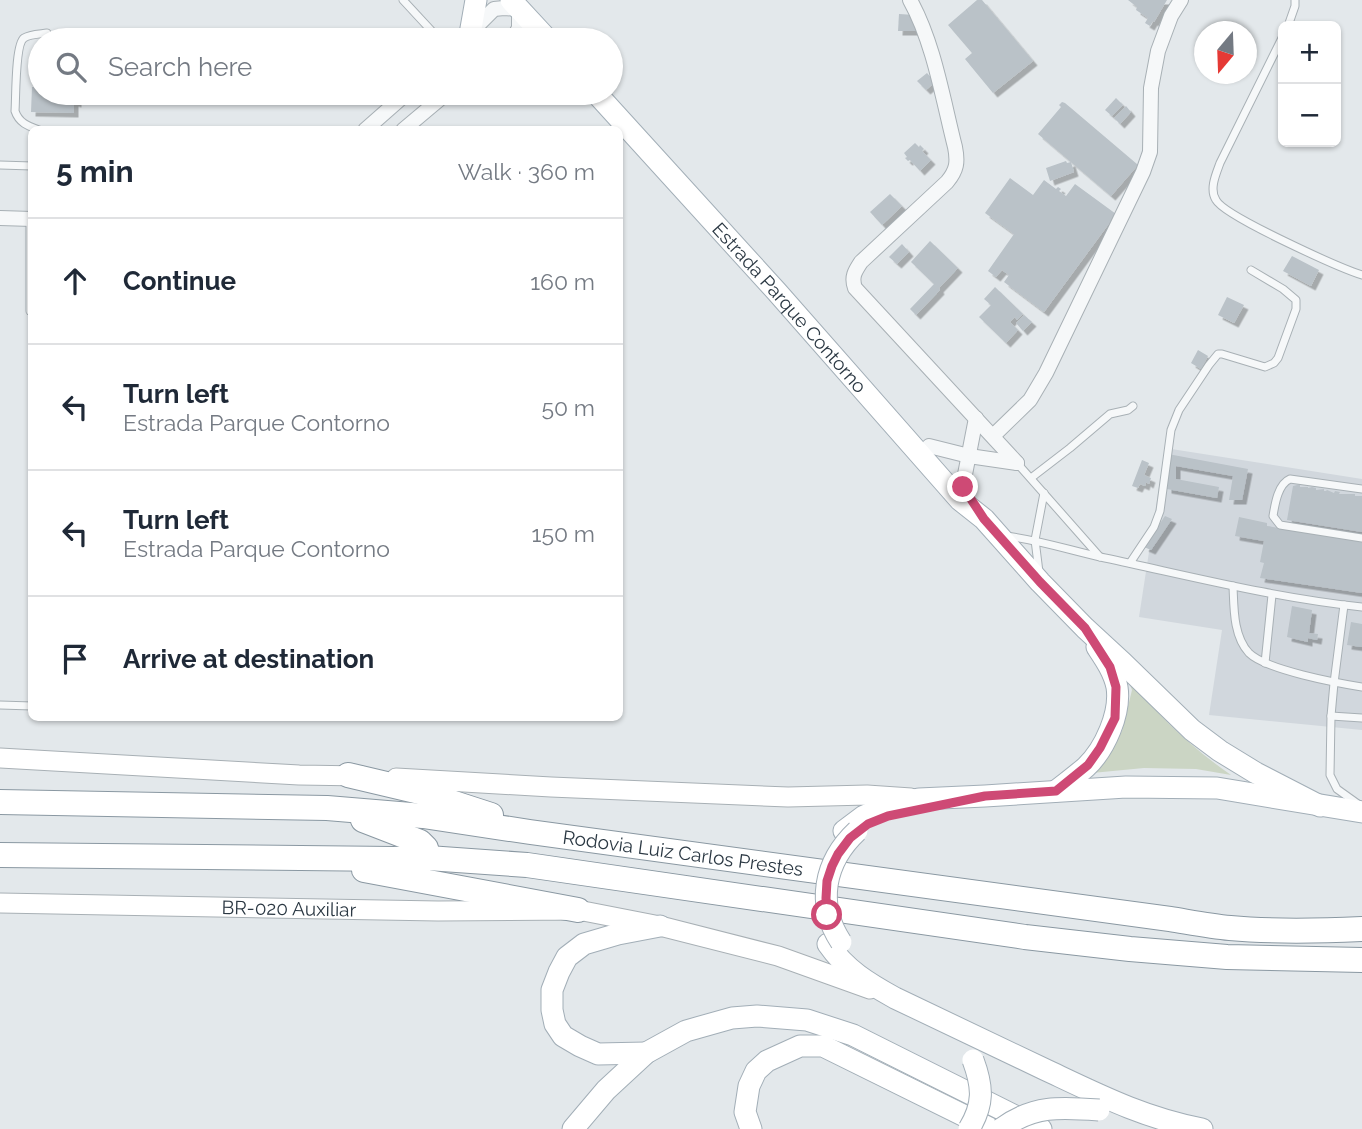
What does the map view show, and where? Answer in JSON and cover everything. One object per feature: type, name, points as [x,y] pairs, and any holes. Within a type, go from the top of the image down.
[{"type":"highway","points":[[348,775],[443,798],[530,832]]},
{"type":"highway","name":"Rodovia Luiz Carlos Prestes","points":[[0,802],[327,808],[423,816],[1228,928],[1282,931],[1362,929]]},
{"type":"highway","points":[[327,808],[411,837],[426,848],[428,858]]},
{"type":"highway","name":"Rodovia Luiz Carlos Prestes","points":[[0,855],[428,858],[527,864],[1011,935],[1227,957],[1362,960]]},
{"type":"highway","points":[[294,857],[579,910]]},
{"type":"main road","points":[[469,28],[477,0]]},
{"type":"main road","points":[[518,2],[543,28]]},
{"type":"main road","name":"Estrada Parque Contorno","points":[[609,105],[1040,582],[1085,628],[1192,730],[1256,773],[1320,806]]},
{"type":"main road","name":"Estrada Parque Contorno","points":[[610,105],[738,231],[929,446],[961,493]]},
{"type":"main road","name":"Estrada Parque Contorno","points":[[1056,791],[1088,765],[1115,718],[1116,687],[1110,667],[1085,628]]},
{"type":"main road","points":[[0,758],[299,775],[348,775],[788,797],[867,795],[919,799],[1126,787],[1217,788],[1320,806],[1362,810]]},
{"type":"main road","points":[[850,831],[888,816],[985,796]]},
{"type":"main road","points":[[919,799],[882,808],[864,816],[833,844],[820,874],[817,892],[820,922],[834,943],[837,958],[851,971],[895,998],[1094,1092],[1144,1114],[1202,1129]]},
{"type":"main road","name":"BR-020 Auxiliar","points":[[0,903],[438,911],[579,910],[660,926],[778,956],[895,998]]},
{"type":"main road","points":[[646,1053],[598,1054],[563,1036],[555,1024],[552,990],[567,957],[584,944],[660,926]]},
{"type":"main road","points":[[834,943],[865,965],[954,1014],[988,1042]]},
{"type":"main road","points":[[929,1014],[959,1041],[973,1060],[979,1076],[978,1113],[969,1129]]},
{"type":"main road","points":[[573,1129],[606,1090],[646,1053],[686,1031],[732,1018],[765,1016],[807,1020],[853,1035],[1041,1129]]},
{"type":"main road","points":[[751,1129],[745,1112],[749,1086],[756,1071],[766,1061],[800,1046],[823,1046],[991,1129]]},
{"type":"main road","points":[[1001,1129],[1014,1119],[1038,1110],[1056,1108],[1144,1114]]},
{"type":"street","points":[[910,0],[918,15],[934,64],[955,147],[957,168],[947,182],[861,262],[853,276],[853,282],[855,288],[1017,463]]},
{"type":"street","points":[[993,436],[1030,400],[1046,373],[1143,172],[1150,152],[1151,88],[1158,51],[1171,16],[1181,0]]},
{"type":"street","points":[[476,28],[494,9],[518,2],[519,28]]},
{"type":"street","points":[[370,126],[393,105]]},
{"type":"street","points":[[422,105],[426,110]]},
{"type":"street","points":[[408,126],[432,105]]},
{"type":"street","points":[[0,218],[28,219]]},
{"type":"street","points":[[961,493],[975,418]]},
{"type":"street","points":[[929,446],[969,456],[1017,463]]},
{"type":"lane","points":[[403,0],[429,28]]},
{"type":"lane","points":[[1290,21],[1295,0]]},
{"type":"lane","points":[[28,37],[20,43],[18,54],[15,111],[17,117],[29,126]]},
{"type":"lane","points":[[1278,46],[1220,163],[1215,178],[1214,197],[1223,209],[1244,221],[1341,268],[1362,275]]},
{"type":"lane","points":[[0,165],[28,166]]},
{"type":"lane","points":[[1130,563],[1154,527],[1160,511],[1171,430],[1179,410],[1209,365],[1218,354],[1265,367],[1278,358],[1296,309],[1296,300],[1283,289],[1251,271]]},
{"type":"lane","points":[[1031,478],[1110,414],[1128,410],[1133,406]]},
{"type":"lane","points":[[1017,463],[1101,557]]},
{"type":"lane","points":[[1362,489],[1290,479],[1284,481],[1273,516],[1280,526],[1362,538]]},
{"type":"lane","points":[[1040,582],[1035,540],[1044,493]]},
{"type":"lane","points":[[1000,536],[1035,540],[1272,595],[1362,607]]},
{"type":"lane","points":[[1233,586],[1235,622],[1249,653],[1265,663],[1362,687]]},
{"type":"lane","points":[[1265,663],[1272,595]]},
{"type":"lane","points":[[1344,605],[1331,716],[1330,775],[1337,789],[1362,810]]},
{"type":"lane","points":[[0,705],[28,706]]},
{"type":"lane","points":[[1331,716],[1362,718]]},
{"type":"shaded area","points":[[1165,448],[1362,479],[1362,730],[1209,715],[1222,630],[1139,617]]},
{"type":"green space","points":[[1127,677],[1175,730],[1231,775],[1196,769],[1144,768],[1092,773],[1109,756],[1122,731],[1132,690]]},
{"type":"building","points":[[977,0],[982,0],[1033,61],[993,93],[965,59],[972,53],[948,25]]},
{"type":"building","points":[[1128,0],[1167,0],[1150,26],[1145,23],[1148,18]]},
{"type":"building","points":[[899,14],[915,15],[916,31],[898,31]]},
{"type":"building","points":[[927,73],[935,82],[926,90],[917,81]]},
{"type":"building","points":[[1116,98],[1123,105],[1112,116],[1105,110]]},
{"type":"building","points":[[1062,102],[1138,165],[1111,196],[1038,134],[1061,107],[1059,105]]},
{"type":"building","points":[[31,105],[74,105],[74,113],[31,112]]},
{"type":"building","points":[[1126,106],[1131,112],[1120,124],[1114,118]]},
{"type":"building","points":[[915,143],[924,149],[922,151],[931,160],[920,171],[905,158],[907,157],[904,153]]},
{"type":"building","points":[[1066,161],[1071,162],[1074,172],[1050,181],[1046,168]]},
{"type":"building","points":[[1010,178],[1033,195],[1044,180],[1056,189],[1061,189],[1059,191],[1066,196],[1075,184],[1116,214],[1044,312],[1004,282],[1009,275],[1002,270],[996,277],[988,271],[1014,234],[985,213]]},
{"type":"building","points":[[890,194],[902,206],[882,225],[870,212]]},
{"type":"building","points":[[930,241],[958,268],[916,315],[910,309],[934,284],[911,262]]},
{"type":"building","points":[[902,244],[909,252],[897,264],[889,257]]},
{"type":"building","points":[[1292,256],[1319,270],[1311,286],[1283,271]]},
{"type":"building","points":[[995,287],[1023,314],[1010,322],[1018,330],[1006,343],[979,317],[991,305],[984,299]]},
{"type":"building","points":[[1227,297],[1244,305],[1234,323],[1218,315]]},
{"type":"building","points":[[1024,315],[1032,322],[1023,331],[1016,323]]},
{"type":"building","points":[[1198,350],[1208,356],[1201,369],[1191,363]]},
{"type":"building","points":[[1168,454],[1248,469],[1242,500],[1229,500],[1233,476],[1176,466],[1176,479],[1219,487],[1217,498],[1167,489]]},
{"type":"building","points":[[1142,460],[1149,463],[1144,475],[1151,478],[1149,484],[1140,484],[1138,488],[1132,486]]},
{"type":"building","points":[[1300,485],[1316,490],[1362,496],[1362,532],[1287,520],[1293,486]]},
{"type":"building","points":[[1165,516],[1172,519],[1151,550],[1144,547]]},
{"type":"building","points":[[1239,517],[1267,523],[1267,526],[1362,542],[1362,593],[1260,578],[1264,563],[1260,562],[1264,541],[1235,536]]},
{"type":"building","points":[[1292,606],[1312,610],[1309,633],[1318,634],[1317,640],[1308,638],[1308,642],[1287,637]]},
{"type":"building","points":[[1351,622],[1362,624],[1362,647],[1347,645]]},
{"type":"route","points":[[827,915],[827,881],[832,866],[857,831],[888,816],[985,796],[1056,791],[1088,765],[1115,718],[1116,687],[1110,667],[1085,628],[984,519],[963,487]]}]
